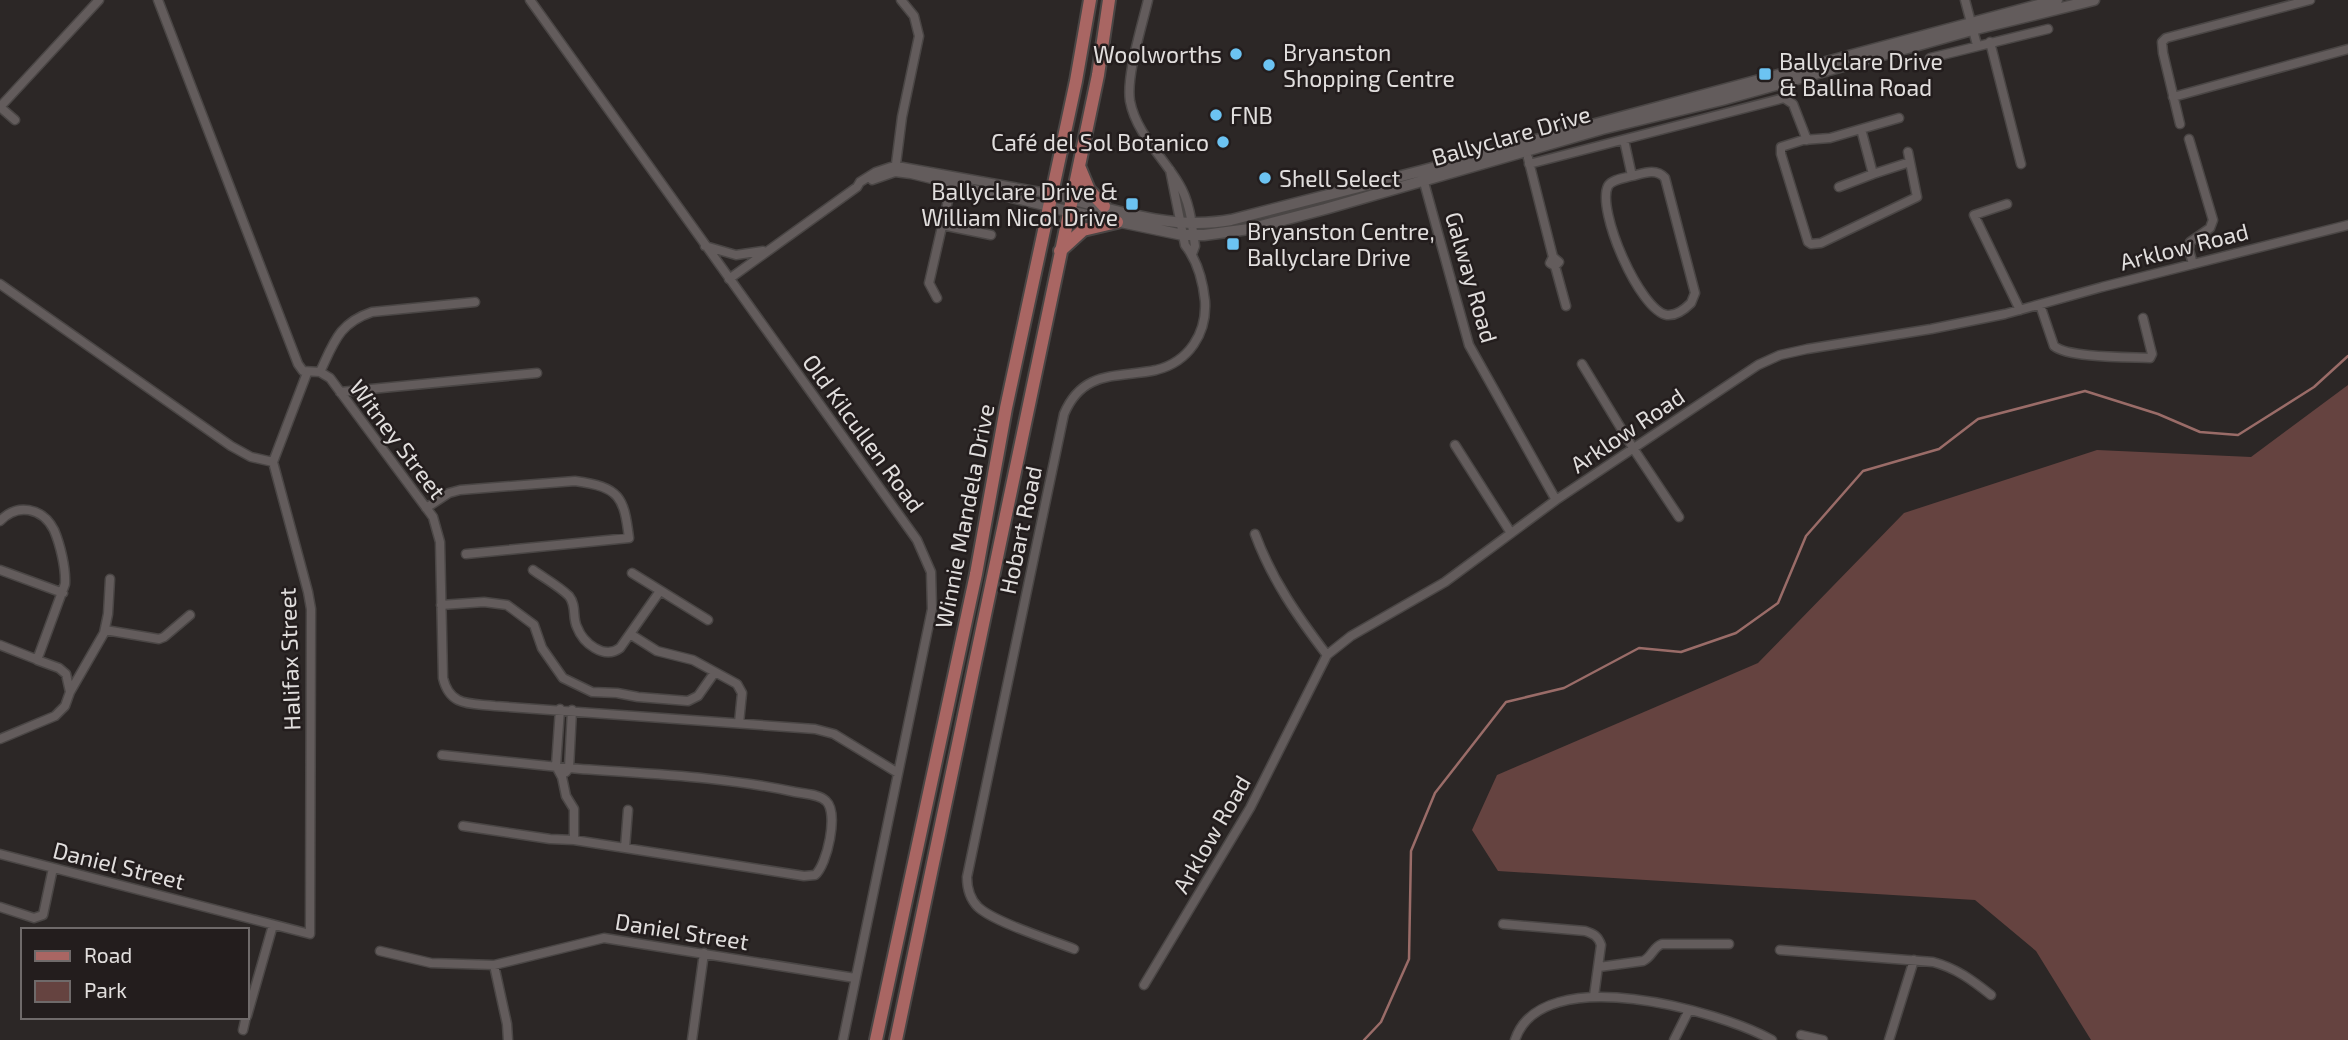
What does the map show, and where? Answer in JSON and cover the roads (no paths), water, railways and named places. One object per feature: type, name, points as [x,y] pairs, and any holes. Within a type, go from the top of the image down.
[{"type":"main road","name":"Winnie Mandela Drive","points":[[876,1040],[976,574],[1006,408],[1080,59],[1090,0]]},
{"type":"main road","name":"Winnie Mandela Drive","points":[[896,1040],[1098,75],[1109,0]]},
{"type":"main road","points":[[1079,165],[1089,190],[1104,206]]},
{"type":"main road","points":[[1060,251],[1083,230],[1117,222]]},
{"type":"street","points":[[15,120],[0,107],[99,0]]},
{"type":"street","points":[[0,284],[231,446],[256,459],[273,462],[307,373],[301,370],[298,364],[158,0]]},
{"type":"street","name":"Old Kilcullen Road","points":[[530,0],[917,540],[931,572],[932,609],[843,1040]]},
{"type":"street","points":[[896,169],[900,125],[918,43],[917,23],[911,10],[901,0]]},
{"type":"street","name":"Hobart Road","points":[[1073,949],[995,918],[979,908],[972,899],[967,877],[1064,414],[1077,394],[1091,382],[1109,376],[1157,370],[1173,364],[1189,351],[1202,329],[1204,293],[1192,254],[1195,246],[1188,236],[1170,170],[1141,128],[1130,97],[1130,83],[1148,0]]},
{"type":"street","points":[[1965,0],[1977,45]]},
{"type":"street","name":"Ballyclare Drive","points":[[896,169],[952,183],[1070,205],[1117,222],[1188,236],[1249,229],[1525,146],[1722,100],[2057,0]]},
{"type":"street","name":"Ballyclare Drive","points":[[1972,26],[2094,0]]},
{"type":"street","points":[[2180,124],[2162,53],[2162,42],[2166,38],[2291,2],[2308,0]]},
{"type":"street","points":[[1930,58],[2048,29]]},
{"type":"street","points":[[1990,42],[2021,164]]},
{"type":"street","points":[[2173,97],[2348,49]]},
{"type":"street","points":[[1529,164],[1784,98],[1793,104],[1807,140]]},
{"type":"street","points":[[1899,118],[1822,140],[1807,140],[1783,146],[1780,152],[1807,239],[1811,244],[1821,243],[1917,197],[1908,152]]},
{"type":"street","points":[[1861,129],[1873,174]]},
{"type":"street","points":[[2189,139],[2213,220],[2210,228],[2190,242],[2193,264]]},
{"type":"street","points":[[1624,140],[1632,176]]},
{"type":"street","points":[[1525,146],[1566,306]]},
{"type":"street","points":[[1839,187],[1910,162]]},
{"type":"street","name":"Ballyclare Drive","points":[[729,279],[857,187],[896,169],[934,171],[1050,201]]},
{"type":"street","points":[[1654,172],[1665,178],[1695,292],[1691,303],[1673,314],[1661,312],[1641,290],[1621,253],[1613,231],[1606,202],[1608,187],[1612,182],[1632,176],[1654,172]]},
{"type":"street","name":"Ballyclare Drive","points":[[1070,205],[1104,206],[1140,216],[1186,223],[1213,223],[1423,176]]},
{"type":"street","name":"Galway Road","points":[[1423,176],[1469,345],[1556,500]]},
{"type":"street","points":[[937,298],[929,283],[952,183]]},
{"type":"street","points":[[2007,204],[1974,215],[2020,310]]},
{"type":"street","points":[[942,225],[991,235]]},
{"type":"street","name":"Arklow Road","points":[[1143,985],[1250,808],[1327,655],[1351,636],[1445,582],[1556,500],[1758,365],[1780,355],[1965,323],[2020,310],[2348,225]]},
{"type":"street","points":[[705,246],[736,256],[768,250]]},
{"type":"street","points":[[320,372],[338,334],[356,317],[372,312],[475,302]]},
{"type":"street","points":[[2040,305],[2053,346],[2073,354],[2150,358],[2152,354],[2143,317]]},
{"type":"street","points":[[1582,364],[1679,517]]},
{"type":"street","name":"Witney Street","points":[[307,373],[320,372],[330,378],[426,508],[437,527],[440,542],[443,678],[450,695],[456,700],[826,731],[834,733],[898,773]]},
{"type":"street","points":[[340,392],[537,373]]},
{"type":"street","points":[[1455,445],[1511,533]]},
{"type":"street","name":"Halifax Street","points":[[273,462],[309,592],[311,609],[310,934]]},
{"type":"street","points":[[426,508],[449,493],[460,490],[575,481],[595,485],[613,493],[625,508],[629,538],[466,554]]},
{"type":"street","points":[[0,521],[12,511],[24,508],[49,524],[56,536],[64,572],[63,593],[37,660]]},
{"type":"street","points":[[1255,534],[1265,562],[1293,610],[1327,655]]},
{"type":"street","points":[[0,570],[63,593]]},
{"type":"street","points":[[533,570],[571,599],[575,608],[577,629],[593,647],[612,652],[620,648],[660,591]]},
{"type":"street","points":[[632,573],[708,620]]},
{"type":"street","points":[[0,739],[55,716],[65,706],[105,630],[110,579]]},
{"type":"street","points":[[441,605],[484,602],[507,605],[534,625],[542,648],[563,678],[592,692],[617,692],[648,698],[691,701],[698,696],[715,672]]},
{"type":"street","points":[[105,630],[159,639],[190,615]]},
{"type":"street","points":[[630,634],[657,651],[693,660],[740,688],[742,692],[739,723]]},
{"type":"street","points":[[0,645],[59,668],[66,674],[70,692]]},
{"type":"street","points":[[560,709],[556,766],[562,777],[564,792],[574,809],[574,840]]},
{"type":"street","points":[[562,777],[569,768],[572,710]]},
{"type":"street","points":[[442,755],[738,782],[817,796],[826,801],[830,808],[831,824],[826,857],[821,869],[815,875],[804,876],[574,840],[463,826]]},
{"type":"street","points":[[625,848],[628,810]]},
{"type":"street","name":"Daniel Street","points":[[0,854],[310,934]]},
{"type":"street","points":[[0,907],[34,918],[43,915],[53,868]]},
{"type":"street","points":[[1503,924],[1594,934],[1601,945],[1594,996]]},
{"type":"street","points":[[248,1009],[273,925]]},
{"type":"street","name":"Daniel Street","points":[[380,951],[431,963],[494,965],[604,938],[855,978]]},
{"type":"street","points":[[1599,967],[1643,961],[1662,944],[1729,944]]},
{"type":"street","points":[[1780,950],[1914,960],[1953,968],[1991,995]]},
{"type":"street","points":[[692,1040],[704,953]]},
{"type":"street","points":[[1889,1040],[1914,960]]},
{"type":"street","points":[[494,965],[508,1040]]},
{"type":"street","points":[[1514,1040],[1525,1020],[1537,1011],[1557,1003],[1594,996],[1631,998],[1689,1010],[1738,1023],[1772,1040]]},
{"type":"street","points":[[1674,1040],[1689,1010]]},
{"type":"street","points":[[243,1030],[245,1019]]},
{"type":"street","points":[[1801,1035],[1823,1040]]},
{"type":"waterway","points":[[1364,1040],[1381,1022],[1409,959],[1411,851],[1435,793],[1506,702],[1564,688],[1639,648],[1681,652],[1736,633],[1778,603],[1806,536],[1863,471],[1939,449],[1978,419],[2085,391],[2158,414],[2200,432],[2238,435],[2314,387],[2348,356]]},
{"type":"place","name":"Woolworths","points":[[1236,54]]},
{"type":"place","name":"Bryanston Shopping Centre","points":[[1269,65]]},
{"type":"place","name":"Ballyclare Drive & Ballina Road","points":[[1765,74]]},
{"type":"place","name":"FNB","points":[[1216,115]]},
{"type":"place","name":"Café del Sol Botanico","points":[[1223,142]]},
{"type":"place","name":"Shell Select","points":[[1265,178]]},
{"type":"place","name":"Ballyclare Drive & William Nicol Drive","points":[[1132,204]]},
{"type":"place","name":"Bryanston Centre, Ballyclare Drive","points":[[1233,244]]}]
